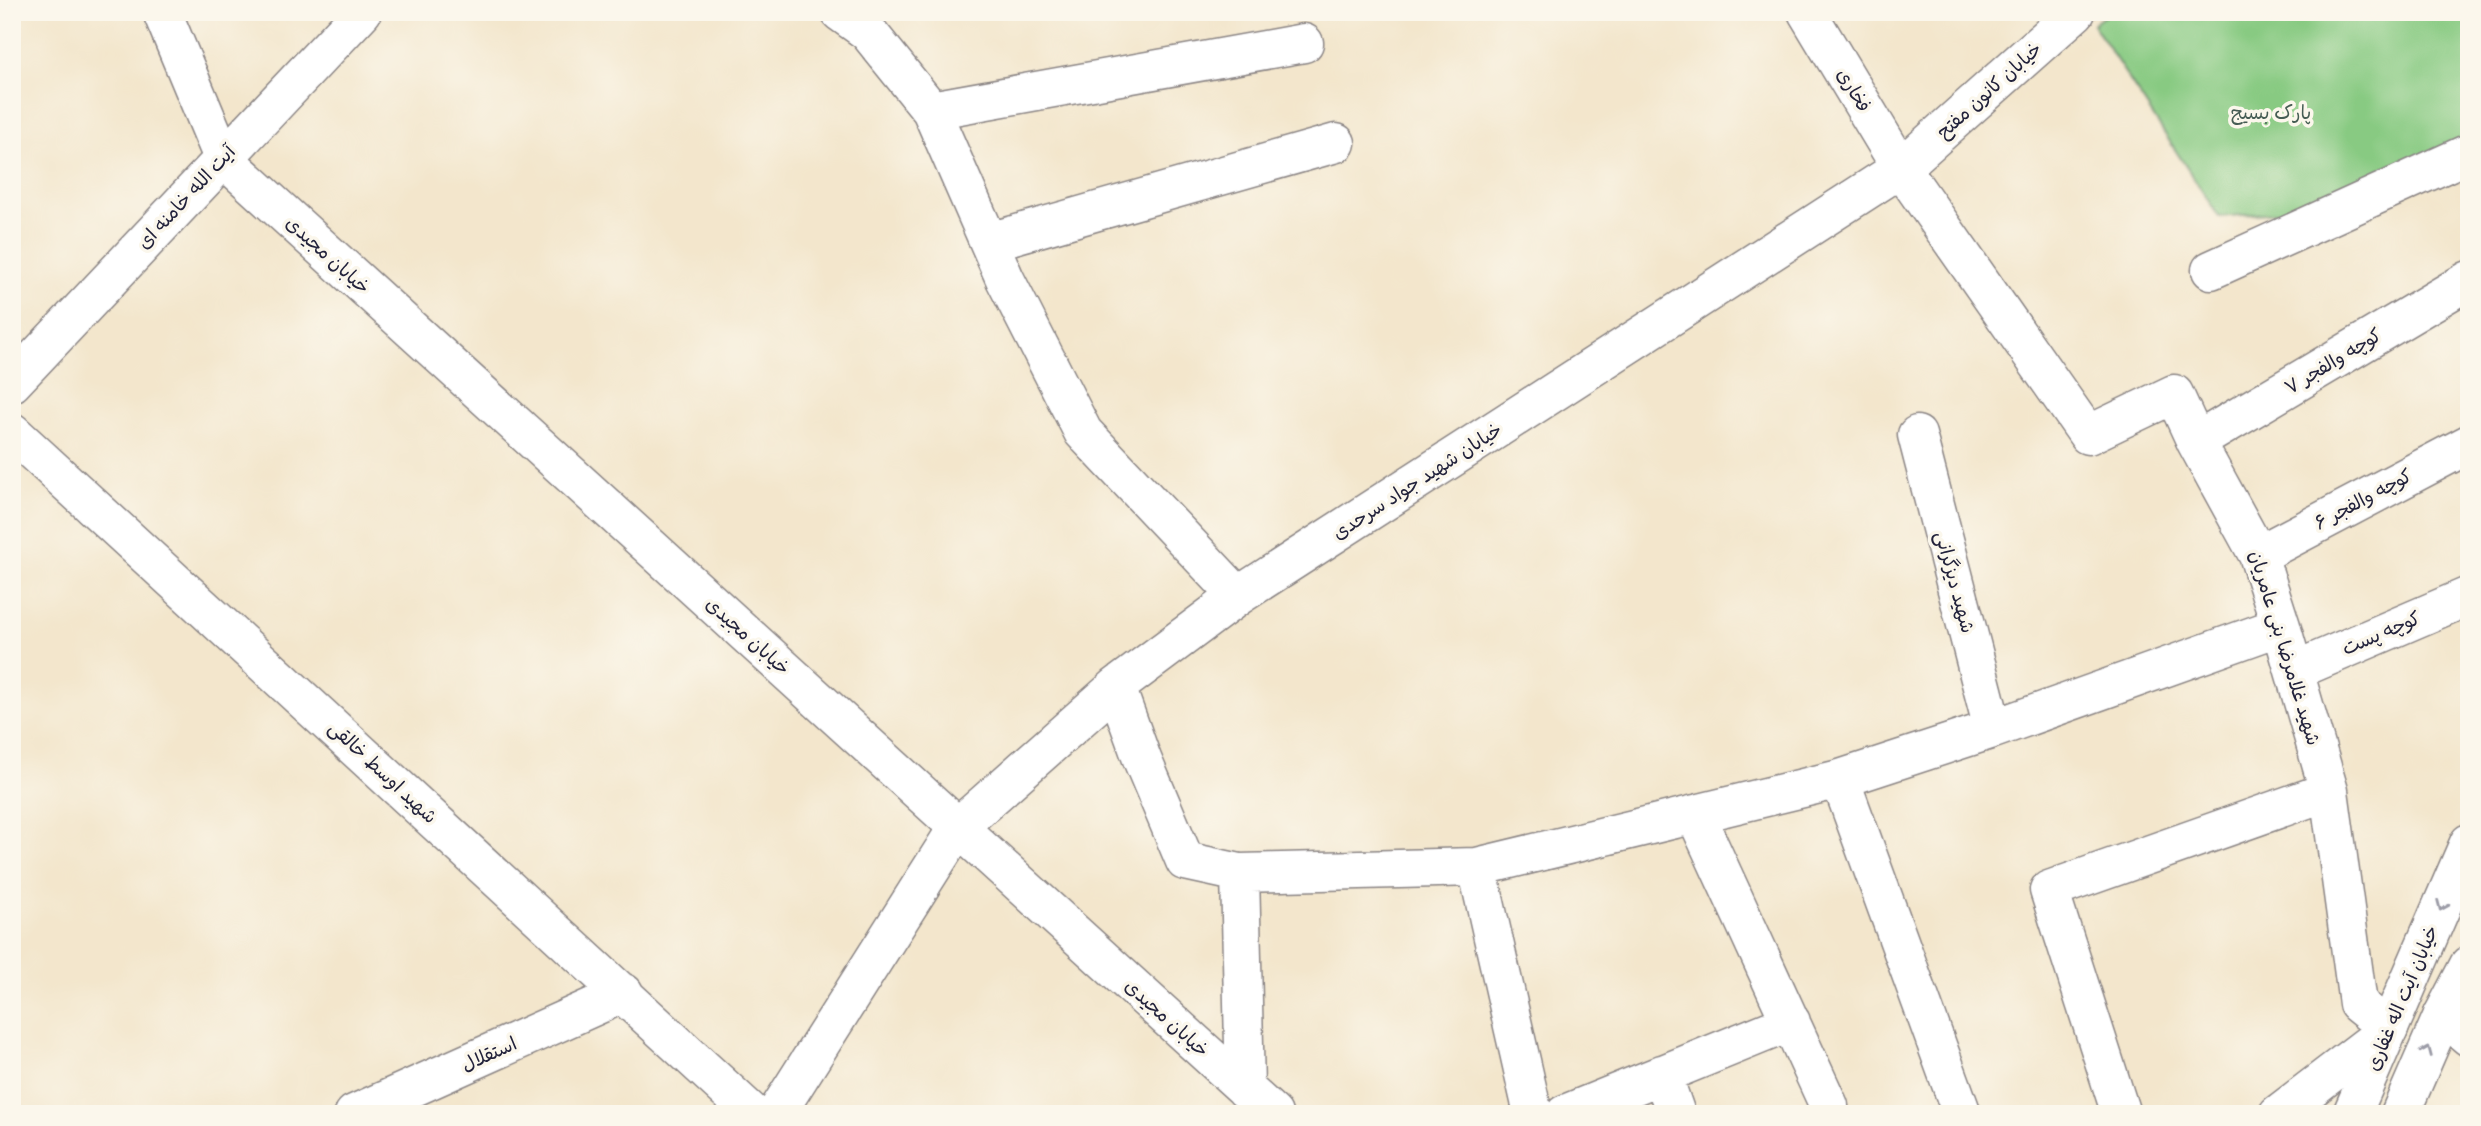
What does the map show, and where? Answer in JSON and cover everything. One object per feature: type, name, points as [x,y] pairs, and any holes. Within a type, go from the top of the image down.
[{"type":"street","points":[[162,12],[223,158]]},
{"type":"street","name":"آیت الله خامنه ای","points":[[12,383],[362,12]]},
{"type":"street","points":[[840,12],[868,32],[931,110],[989,242],[1083,432],[1238,596]]},
{"type":"street","name":"فخاری","points":[[1807,12],[1901,168]]},
{"type":"street","name":"خیابان کانون مفتح","points":[[1901,168],[2076,12]]},
{"type":"street","points":[[931,110],[1304,43]]},
{"type":"street","points":[[989,242],[1336,143]]},
{"type":"street","points":[[2210,270],[2469,153]]},
{"type":"street","name":"خیابان مجیدی","points":[[223,158],[1273,1114]]},
{"type":"street","name":"شهید غلامرضا بنی عامریان","points":[[1901,168],[2088,435],[2174,394],[2196,442],[2258,555],[2329,791],[2358,1004],[2389,1029]]},
{"type":"street","name":"خیابان شهید جواد سرحدی","points":[[776,1114],[958,827],[1116,687],[1238,596],[1901,168]]},
{"type":"street","name":"کوچه والفجر ۷","points":[[2196,442],[2469,280]]},
{"type":"street","name":"شهید اوسط خالقی","points":[[12,432],[753,1114]]},
{"type":"street","name":"شهید دیزگرانی","points":[[1917,435],[1993,729]]},
{"type":"street","name":"کوچه والفجر ۶","points":[[2258,555],[2469,444]]},
{"type":"street","name":"کوچه پست","points":[[2294,671],[2469,596]]},
{"type":"street","points":[[1116,687],[1142,759],[1185,861],[1240,873],[1477,867],[1840,779],[1993,729],[2281,626]]},
{"type":"street","points":[[1840,779],[1962,1114]]},
{"type":"street","points":[[2121,1114],[2049,890],[2329,791]]},
{"type":"street","points":[[1695,814],[1829,1106]]},
{"type":"street","name":"خیابان آیت اله غفاری","points":[[2352,1114],[2469,843]]},
{"type":"street","points":[[1477,867],[1533,1114]]},
{"type":"street","points":[[1240,873],[1245,1089]]},
{"type":"street","points":[[2400,1114],[2456,1026],[2469,965]]},
{"type":"street","name":"استقلال","points":[[354,1114],[624,993]]},
{"type":"street","points":[[1565,1114],[1791,1022]]},
{"type":"street","points":[[2277,1114],[2389,1029]]},
{"type":"street","points":[[1662,1074],[1676,1114]]},
{"type":"green space","name":"پارک بسیج","points":[[2110,12],[2469,12],[2469,151],[2337,207],[2219,217],[2093,24]]}]
